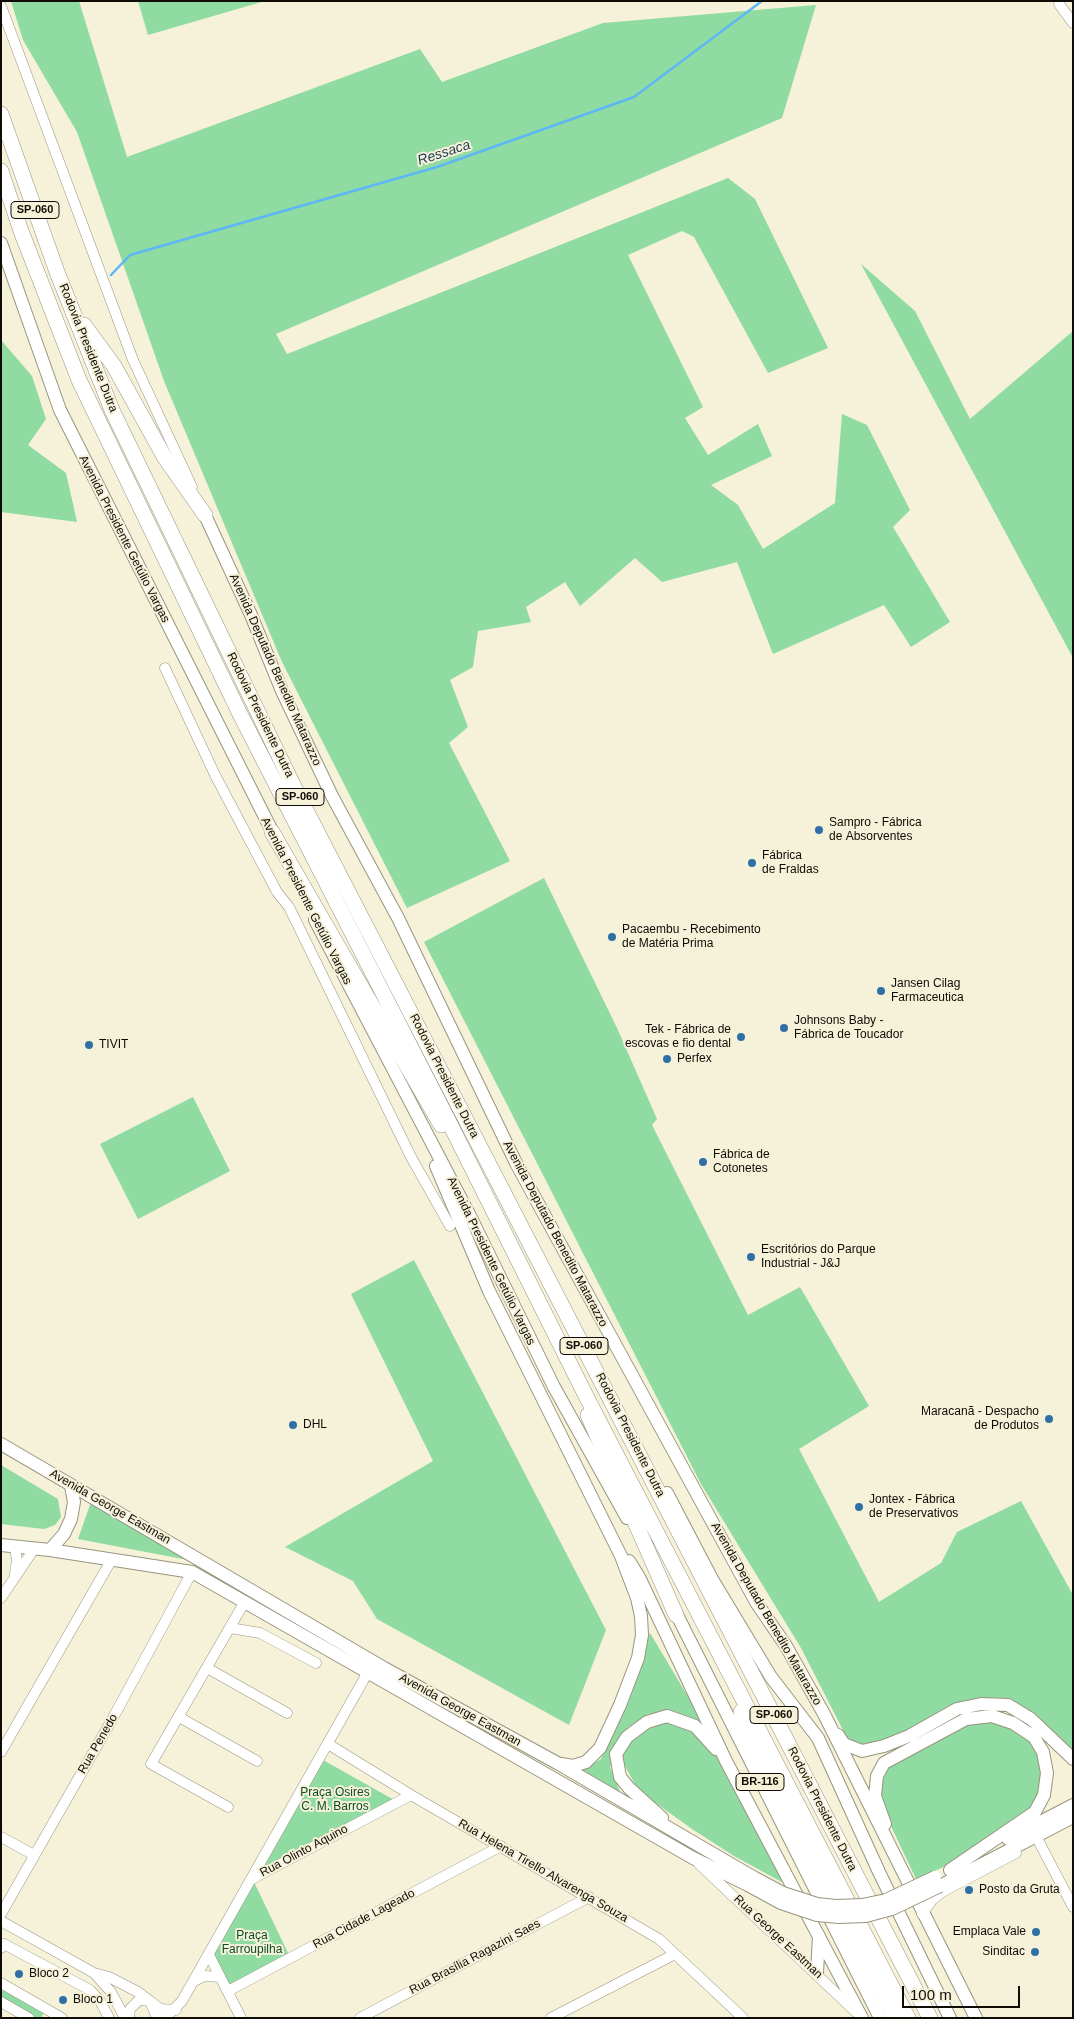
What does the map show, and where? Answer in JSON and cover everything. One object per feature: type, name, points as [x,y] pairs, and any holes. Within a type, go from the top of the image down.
[{"type":"highway","name":"Rodovia Presidente Dutra","points":[[1,114],[70,305],[112,410],[295,789],[930,2018]]},
{"type":"highway","name":"Rodovia Presidente Dutra","points":[[1,171],[38,275],[83,388],[240,714],[569,1362],[908,2018]]},
{"type":"highway","points":[[70,305],[114,366],[147,430],[205,515]]},
{"type":"highway","points":[[272,832],[348,961],[428,1103],[485,1195]]},
{"type":"highway","points":[[569,1362],[595,1436],[676,1615]]},
{"type":"highway","points":[[732,1679],[747,1732],[895,2018]]},
{"type":"main road","name":"Avenida Presidente Getúlio Vargas","points":[[1,243],[60,410],[309,909],[432,1143],[554,1387],[641,1545],[676,1615]]},
{"type":"main road","name":"Avenida Deputado Benedito Matarazzo","points":[[205,515],[251,615],[282,691],[332,796],[398,918],[516,1163],[756,1602],[786,1646],[824,1714],[914,1898],[976,2018]]},
{"type":"main road","points":[[432,1143],[436,1168],[490,1291],[621,1556],[637,1598],[642,1635],[638,1658],[620,1705],[600,1748],[586,1762],[573,1766],[559,1764]]},
{"type":"main road","name":"Rodovia Presidente Dutra","points":[[618,1412],[656,1473],[712,1579],[771,1677],[818,1738],[879,1872],[950,2018]]},
{"type":"main road","name":"Avenida George Eastman","points":[[1,1444],[384,1668],[559,1764],[697,1853]]},
{"type":"main road","points":[[50,1550],[64,1534],[71,1519],[74,1502],[72,1486]]},
{"type":"main road","points":[[596,1507],[640,1579],[726,1761],[862,2018]]},
{"type":"main road","name":"Avenida George Eastman","points":[[1,1545],[15,1548],[50,1550],[192,1572],[368,1672],[697,1853],[750,1881],[783,1893],[817,1904],[836,1906],[862,1905],[886,1900],[937,1882]]},
{"type":"main road","name":"BR-116","points":[[676,1615],[880,2018]]},
{"type":"main road","points":[[824,1714],[844,1744],[862,1750],[884,1746],[909,1736],[957,1709],[981,1704],[1008,1706],[1042,1729],[1073,1759]]},
{"type":"main road","points":[[697,1853],[624,1783],[617,1768],[616,1754],[627,1736],[635,1728],[646,1722],[666,1716],[695,1726],[726,1761]]},
{"type":"main road","points":[[914,1898],[906,1868],[885,1824],[875,1796],[877,1776],[884,1763],[966,1720],[992,1716],[1013,1723],[1034,1737],[1043,1752],[1047,1773],[1044,1795],[1035,1812],[950,1870],[937,1882]]},
{"type":"main road","points":[[950,1870],[1073,1805]]},
{"type":"main road","points":[[937,1882],[1073,1819]]},
{"type":"main road","points":[[817,1973],[819,1936]]},
{"type":"street","points":[[1057,3],[1073,10]]},
{"type":"street","points":[[1057,3],[1073,23]]},
{"type":"street","points":[[1,6],[133,360],[205,515]]},
{"type":"street","points":[[165,668],[215,775],[277,892],[289,907],[411,1156],[450,1226]]},
{"type":"street","points":[[15,1548],[17,1560],[15,1576]]},
{"type":"street","points":[[1,1598],[34,1549]]},
{"type":"street","points":[[1,1752],[112,1559]]},
{"type":"street","name":"Rua Penedo","points":[[1,1914],[114,1716],[192,1572]]},
{"type":"street","points":[[228,1807],[151,1764],[244,1603]]},
{"type":"street","points":[[230,1628],[260,1633],[316,1664]]},
{"type":"street","points":[[208,1668],[287,1713]]},
{"type":"street","points":[[165,2018],[176,2010],[194,1981],[368,1672]]},
{"type":"street","points":[[179,1716],[257,1761]]},
{"type":"street","name":"Rua Helena Tirello Alvarenga Souza","points":[[328,1744],[411,1795],[659,1939],[740,2017]]},
{"type":"street","name":"Rua Olinto Aquino","points":[[251,1879],[411,1795]]},
{"type":"street","points":[[922,1914],[932,1900],[942,1892],[1073,1819]]},
{"type":"street","points":[[1,1837],[34,1855]]},
{"type":"street","points":[[1038,1840],[1073,1906]]},
{"type":"street","name":"Rua Cidade Lageado","points":[[228,1991],[501,1846]]},
{"type":"street","name":"Rua George Eastman","points":[[697,1853],[862,2018]]},
{"type":"street","name":"Rua Brasília Ragazini Saes","points":[[360,2018],[589,1897]]},
{"type":"street","points":[[1,1921],[94,1973],[123,1983],[160,2009],[176,2010]]},
{"type":"street","points":[[1,1948],[4,1944],[90,1990],[100,2001],[109,2018]]},
{"type":"street","points":[[551,2018],[675,1954]]},
{"type":"street","points":[[209,1955],[241,2018]]},
{"type":"street","points":[[94,1973],[111,1992],[125,2018]]},
{"type":"street","points":[[194,1981],[205,1976],[220,1977]]},
{"type":"street","points":[[1,1983],[62,2018]]},
{"type":"street","points":[[129,2018],[130,2009],[135,2003],[139,2000],[150,2001]]},
{"type":"street","points":[[150,2001],[157,2018]]},
{"type":"street","points":[[1,2002],[29,2018]]},
{"type":"green space","points":[[11,1],[79,1],[127,157],[420,49],[442,82],[603,23],[816,5],[782,118],[276,334],[287,354],[728,178],[755,199],[828,348],[768,373],[694,237],[682,231],[628,255],[703,407],[685,418],[708,455],[758,424],[772,456],[711,485],[738,505],[763,549],[835,503],[842,414],[867,425],[910,510],[893,527],[950,622],[911,647],[884,605],[773,654],[737,562],[662,582],[635,558],[580,606],[565,582],[526,607],[531,622],[478,631],[473,667],[450,680],[468,727],[449,743],[510,861],[407,908],[282,662],[164,381],[77,132],[23,40]]},
{"type":"green space","points":[[138,1],[265,1],[148,35]]},
{"type":"green space","points":[[861,264],[915,311],[970,419],[1073,331],[1073,658]]},
{"type":"green space","points":[[1,340],[32,376],[46,419],[28,445],[66,473],[77,522],[1,512]]},
{"type":"green space","points":[[544,878],[617,1028],[657,1119],[652,1125],[748,1315],[800,1287],[869,1406],[799,1449],[879,1602],[941,1563],[957,1532],[1021,1501],[1073,1595],[1073,1753],[1035,1717],[983,1698],[883,1742],[862,1744],[847,1738],[801,1648],[701,1484],[424,942]]},
{"type":"green space","points":[[193,1097],[230,1171],[138,1219],[100,1144]]},
{"type":"green space","points":[[414,1260],[606,1630],[569,1725],[377,1619],[353,1581],[285,1547],[433,1461],[351,1294]]},
{"type":"green space","points":[[1,1465],[58,1499],[61,1517],[55,1525],[44,1529],[1,1524]]},
{"type":"green space","points":[[91,1502],[188,1560],[78,1539]]},
{"type":"green space","points":[[650,1633],[708,1730],[672,1712],[648,1714],[627,1728],[610,1767],[623,1799],[579,1773],[601,1759]]},
{"type":"green space","points":[[991,1720],[1011,1727],[1031,1740],[1039,1754],[1043,1773],[1040,1793],[1032,1810],[946,1866],[916,1879],[889,1822],[880,1795],[881,1777],[887,1766],[967,1723]]},
{"type":"green space","points":[[665,1722],[687,1727],[707,1744],[719,1759],[789,1886],[734,1856],[692,1829],[646,1796],[635,1784],[622,1761],[625,1748],[644,1728]]},
{"type":"green space","name":"Praça Osires C. M. Barros","points":[[323,1760],[396,1801],[262,1869]]},
{"type":"green space","name":"Praça Farroupilha","points":[[254,1882],[289,1955],[230,1986],[214,1955]]},
{"type":"green space","points":[[1,1979],[48,2005],[41,2018],[20,2018],[1,2008]]},
{"type":"waterway","name":"Ressaca","points":[[111,275],[130,255],[437,167],[634,97],[762,1]]},
{"type":"place","name":"Sampro - Fábrica de Absorventes","points":[[819,830]]},
{"type":"place","name":"Fábrica de Fraldas","points":[[752,863]]},
{"type":"place","name":"Pacaembu - Recebimento de Matéria Prima","points":[[612,937]]},
{"type":"place","name":"Jansen Cilag Farmaceutica","points":[[881,991]]},
{"type":"place","name":"Johnsons Baby - Fábrica de Toucador","points":[[784,1028]]},
{"type":"place","name":"Tek - Fábrica de escovas e fio dental","points":[[741,1037]]},
{"type":"place","name":"TIVIT","points":[[89,1045]]},
{"type":"place","name":"Perfex","points":[[667,1059]]},
{"type":"place","name":"Fábrica de Cotonetes","points":[[703,1162]]},
{"type":"place","name":"Escritórios do Parque Industrial - J&J","points":[[751,1257]]},
{"type":"place","name":"Maracanã - Despacho de Produtos","points":[[1049,1419]]},
{"type":"place","name":"DHL","points":[[293,1425]]},
{"type":"place","name":"Jontex - Fábrica de Preservativos","points":[[859,1507]]},
{"type":"place","name":"Posto da Gruta","points":[[969,1890]]},
{"type":"place","name":"Emplaca Vale","points":[[1036,1932]]},
{"type":"place","name":"Sinditac","points":[[1035,1952]]},
{"type":"place","name":"Bloco 2","points":[[19,1974]]},
{"type":"place","name":"Bloco 1","points":[[63,2000]]}]
